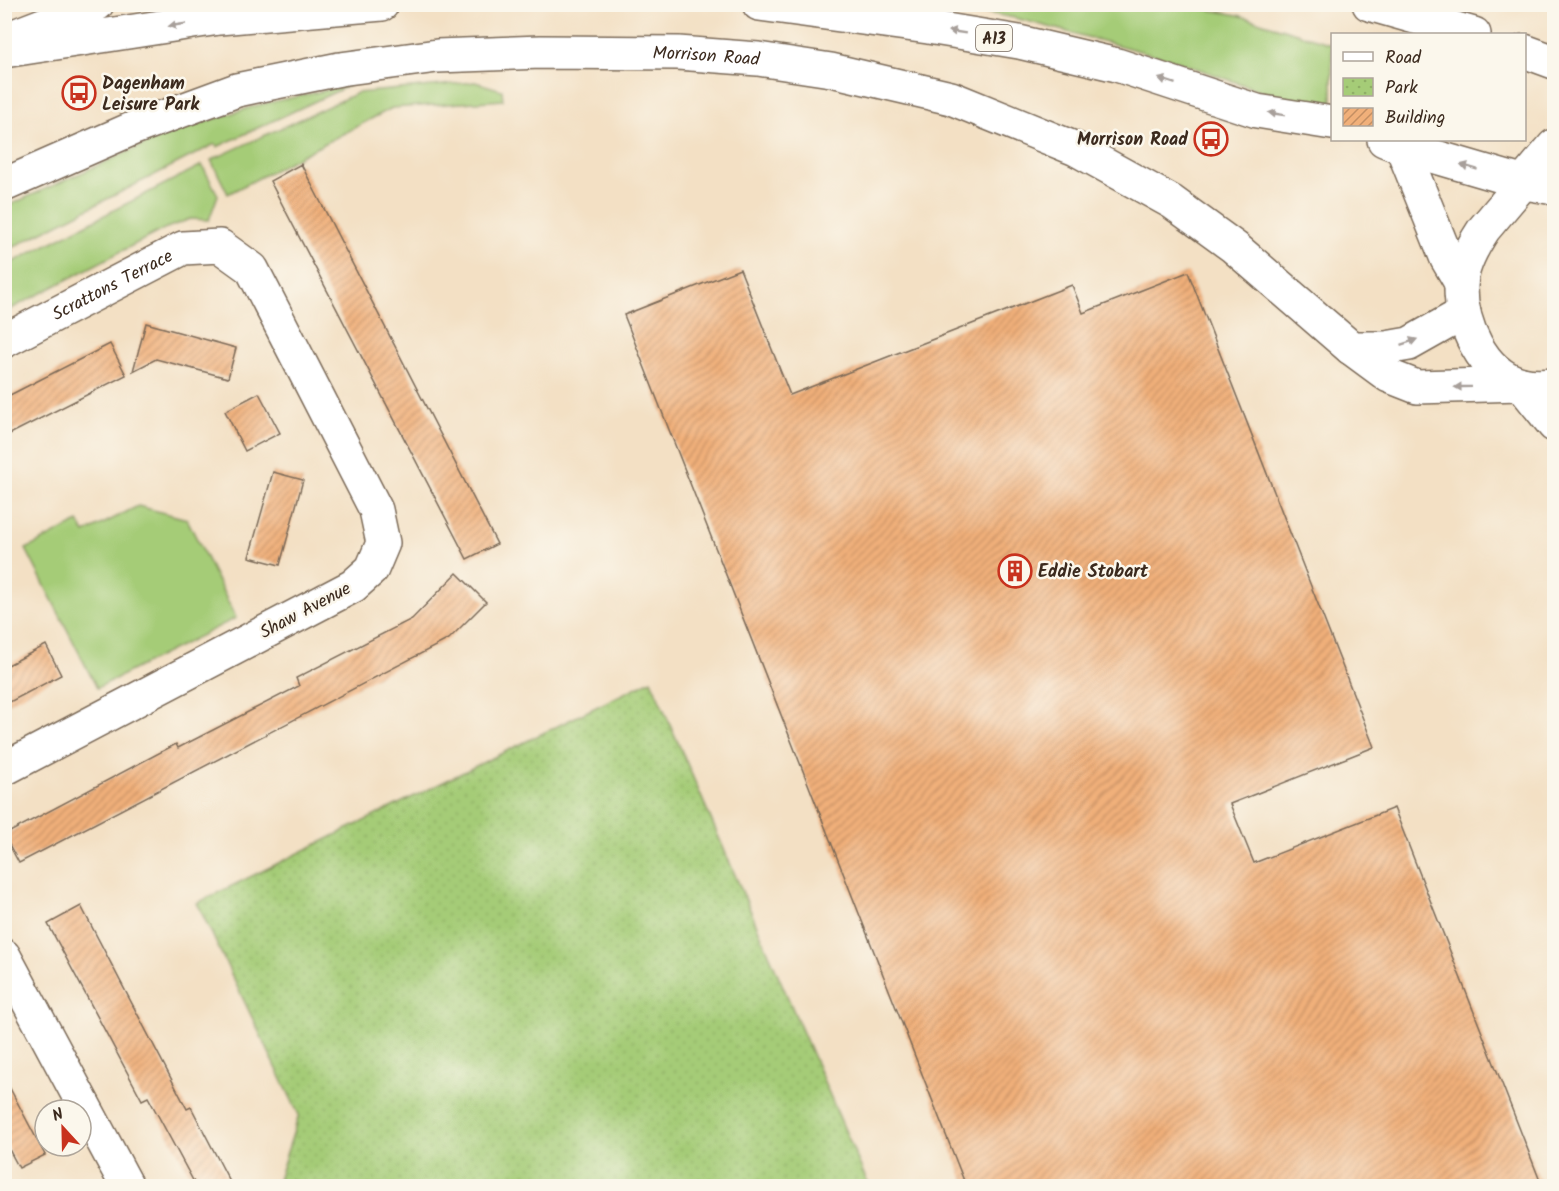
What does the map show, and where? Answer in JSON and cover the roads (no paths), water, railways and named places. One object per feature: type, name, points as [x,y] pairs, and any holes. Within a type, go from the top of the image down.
[{"type":"main road","points":[[4,39],[97,4]]},
{"type":"main road","points":[[4,51],[219,18],[382,4]]},
{"type":"main road","name":"A13","points":[[759,4],[1019,42],[1117,65],[1257,111],[1331,123]]},
{"type":"main road","points":[[1370,4],[1471,33]]},
{"type":"main road","name":"Morrison Road","points":[[4,185],[134,128],[237,90],[340,69],[437,56],[541,52],[678,53],[758,59],[831,70],[951,98],[1076,149],[1172,202],[1234,247],[1351,348],[1389,376],[1417,387],[1554,385]]},
{"type":"main road","points":[[1526,52],[1554,62]]},
{"type":"main road","points":[[1393,143],[1540,185]]},
{"type":"main road","points":[[1393,143],[1447,259],[1462,298],[1472,336],[1486,361],[1501,374],[1521,384],[1554,425]]},
{"type":"main road","points":[[1351,348],[1386,348],[1409,344],[1462,298],[1466,266],[1480,236],[1540,185],[1554,146]]},
{"type":"main road","name":"Scrattons Terrace","points":[[4,341],[183,248],[220,246],[252,269]]},
{"type":"main road","name":"Shaw Avenue","points":[[4,769],[353,586],[372,569],[382,543],[376,510],[252,269]]},
{"type":"main road","points":[[4,956],[127,1186]]},
{"type":"place","name":"Dagenham Leisure Park","points":[[79,93]]},
{"type":"place","name":"Morrison Road","points":[[1211,139]]},
{"type":"place","name":"Eddie Stobart","points":[[1015,571]]}]
